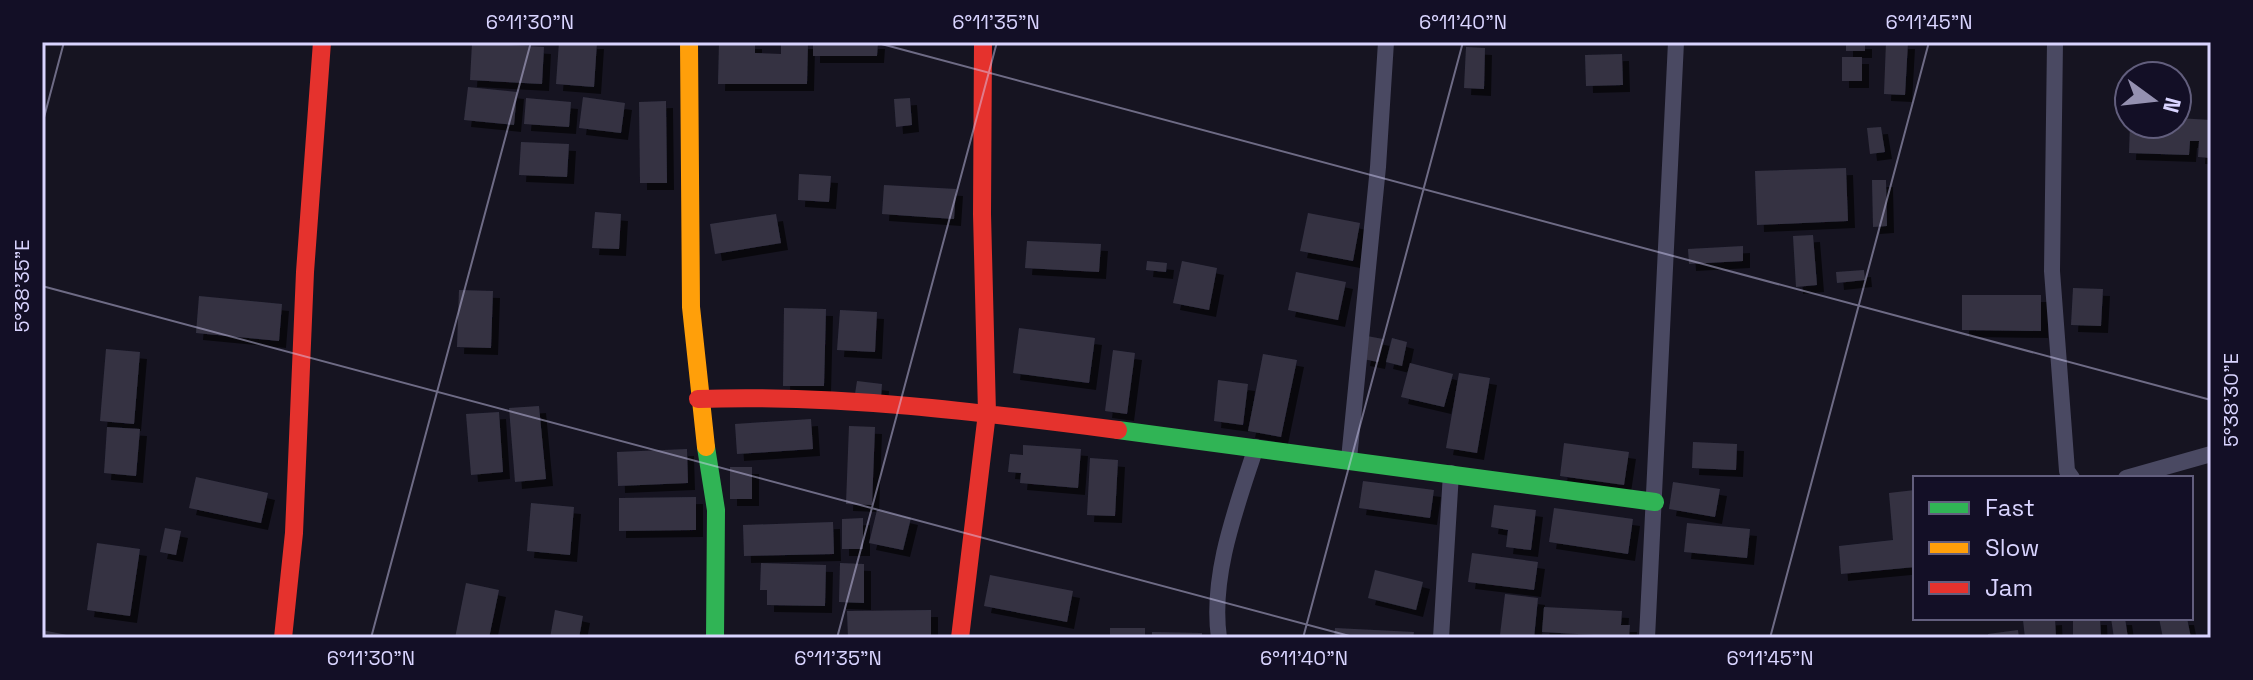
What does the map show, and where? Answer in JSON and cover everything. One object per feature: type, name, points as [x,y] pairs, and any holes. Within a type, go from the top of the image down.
[{"type":"street","points":[[283,638],[294,533],[305,272],[322,42]]},
{"type":"street","points":[[689,42],[690,291],[698,399],[716,510],[715,638]]},
{"type":"street","points":[[960,638],[987,413],[982,214],[983,42]]},
{"type":"street","points":[[1349,459],[1378,167],[1386,42]]},
{"type":"street","points":[[1647,638],[1676,42]]},
{"type":"street","points":[[2055,42],[2052,271],[2067,471],[2071,476]]},
{"type":"street","points":[[698,399],[778,396],[987,413],[1655,502]]},
{"type":"street","points":[[1219,638],[1216,617],[1227,545],[1256,447]]},
{"type":"street","points":[[2133,476],[2211,454]]},
{"type":"street","points":[[1441,638],[1451,473]]},
{"type":"building","points":[[559,42],[597,42],[594,87],[556,84]]},
{"type":"building","points":[[719,42],[755,42],[755,53],[781,54],[781,42],[808,42],[807,84],[718,84]]},
{"type":"building","points":[[813,42],[878,42],[877,56],[813,56]]},
{"type":"building","points":[[1846,42],[1865,42],[1865,51],[1846,51]]},
{"type":"building","points":[[1886,42],[1908,42],[1905,95],[1884,94]]},
{"type":"building","points":[[472,43],[544,47],[542,84],[470,80]]},
{"type":"building","points":[[1466,47],[1485,48],[1484,89],[1464,88]]},
{"type":"building","points":[[1622,54],[1623,85],[1586,86],[1585,55]]},
{"type":"building","points":[[1842,57],[1862,57],[1862,81],[1842,81]]},
{"type":"building","points":[[468,87],[517,92],[514,125],[464,120]]},
{"type":"building","points":[[583,97],[625,103],[621,133],[579,128]]},
{"type":"building","points":[[526,98],[571,102],[569,127],[524,124]]},
{"type":"building","points":[[910,98],[912,125],[896,127],[894,99]]},
{"type":"building","points":[[666,101],[667,183],[640,183],[639,102]]},
{"type":"building","points":[[2193,119],[2211,120],[2211,158],[2198,157],[2199,141],[2190,141],[2189,155],[2129,153],[2129,140],[2193,140]]},
{"type":"building","points":[[1881,127],[1885,152],[1870,154],[1867,128]]},
{"type":"building","points":[[521,142],[569,144],[567,177],[519,175]]},
{"type":"building","points":[[1846,168],[1848,221],[1757,225],[1755,171]]},
{"type":"building","points":[[799,174],[831,176],[829,202],[798,200]]},
{"type":"building","points":[[1872,180],[1886,180],[1887,226],[1873,227]]},
{"type":"building","points":[[884,185],[956,189],[954,219],[882,214]]},
{"type":"building","points":[[595,212],[621,214],[619,249],[592,248]]},
{"type":"building","points":[[1308,213],[1360,223],[1353,261],[1300,251]]},
{"type":"building","points":[[776,214],[781,243],[715,254],[710,224]]},
{"type":"building","points":[[1813,235],[1817,285],[1796,287],[1793,236]]},
{"type":"building","points":[[1027,241],[1101,244],[1099,272],[1025,268]]},
{"type":"building","points":[[1743,246],[1743,261],[1689,264],[1688,249]]},
{"type":"building","points":[[1147,261],[1167,263],[1166,272],[1146,270]]},
{"type":"building","points":[[1182,261],[1217,268],[1209,310],[1173,303]]},
{"type":"building","points":[[1864,270],[1865,280],[1837,283],[1836,272]]},
{"type":"building","points":[[1296,272],[1346,282],[1338,320],[1288,310]]},
{"type":"building","points":[[2073,288],[2103,289],[2101,326],[2071,325]]},
{"type":"building","points":[[459,290],[493,291],[491,348],[457,347]]},
{"type":"building","points":[[1962,295],[2041,295],[2041,331],[1962,330]]},
{"type":"building","points":[[199,296],[282,304],[279,341],[196,333]]},
{"type":"building","points":[[784,308],[826,309],[824,386],[783,386]]},
{"type":"building","points":[[840,310],[877,312],[875,352],[837,350]]},
{"type":"building","points":[[1019,328],[1095,338],[1089,383],[1013,373]]},
{"type":"building","points":[[1367,336],[1383,339],[1378,362],[1363,359]]},
{"type":"building","points":[[1392,338],[1407,342],[1402,366],[1386,362]]},
{"type":"building","points":[[106,349],[140,352],[134,424],[100,421]]},
{"type":"building","points":[[1113,350],[1135,353],[1127,414],[1105,411]]},
{"type":"building","points":[[1263,354],[1297,360],[1281,437],[1248,431]]},
{"type":"building","points":[[1410,363],[1453,374],[1444,407],[1401,397]]},
{"type":"building","points":[[1459,373],[1490,378],[1477,453],[1446,448]]},
{"type":"building","points":[[1218,380],[1248,384],[1243,425],[1214,421]]},
{"type":"building","points":[[857,381],[882,384],[881,397],[855,394]]},
{"type":"building","points":[[539,406],[546,479],[515,482],[509,408]]},
{"type":"building","points":[[499,412],[503,472],[471,475],[466,414]]},
{"type":"building","points":[[811,419],[813,449],[737,454],[735,424]]},
{"type":"building","points":[[849,426],[875,427],[872,505],[846,504]]},
{"type":"building","points":[[107,427],[140,429],[136,476],[104,473]]},
{"type":"building","points":[[1693,442],[1737,444],[1736,470],[1692,468]]},
{"type":"building","points":[[1564,443],[1629,452],[1624,485],[1560,476]]},
{"type":"building","points":[[1023,445],[1081,449],[1078,488],[1020,483],[1021,473],[1008,472],[1010,454],[1023,455]]},
{"type":"building","points":[[687,449],[688,483],[618,486],[617,452]]},
{"type":"building","points":[[1090,458],[1118,460],[1115,516],[1087,515]]},
{"type":"building","points":[[730,467],[752,467],[752,499],[730,499]]},
{"type":"building","points":[[196,477],[268,493],[261,523],[189,508]]},
{"type":"building","points":[[1363,481],[1434,490],[1430,518],[1359,508]]},
{"type":"building","points":[[1673,482],[1720,489],[1715,517],[1669,509]]},
{"type":"building","points":[[1913,490],[1913,567],[1841,574],[1839,546],[1893,540],[1889,493]]},
{"type":"building","points":[[696,497],[696,530],[619,531],[619,498]]},
{"type":"building","points":[[531,503],[574,507],[570,555],[527,551]]},
{"type":"building","points":[[1494,505],[1536,510],[1531,550],[1506,547],[1508,530],[1491,527]]},
{"type":"building","points":[[1554,508],[1633,519],[1628,554],[1549,542]]},
{"type":"building","points":[[877,510],[911,518],[903,550],[869,543]]},
{"type":"building","points":[[863,518],[863,549],[842,549],[842,519]]},
{"type":"building","points":[[833,522],[834,554],[744,556],[743,525]]},
{"type":"building","points":[[1687,523],[1750,529],[1747,558],[1684,552]]},
{"type":"building","points":[[165,528],[181,531],[176,555],[160,552]]},
{"type":"building","points":[[97,543],[140,549],[130,616],[87,610]]},
{"type":"building","points":[[1472,553],[1538,562],[1534,590],[1468,582]]},
{"type":"building","points":[[761,563],[826,565],[825,606],[767,605],[767,590],[760,590]]},
{"type":"building","points":[[840,563],[864,564],[864,603],[839,602]]},
{"type":"building","points":[[1375,570],[1423,582],[1416,610],[1368,598]]},
{"type":"building","points":[[990,575],[1073,591],[1067,622],[984,606]]},
{"type":"building","points":[[466,583],[499,590],[489,638],[455,638]]},
{"type":"building","points":[[1505,594],[1538,598],[1534,638],[1500,635]]},
{"type":"building","points":[[1544,607],[1622,611],[1621,625],[1630,625],[1629,637],[1542,632]]},
{"type":"building","points":[[555,610],[583,616],[579,638],[550,638]]},
{"type":"building","points":[[931,610],[931,638],[848,638],[847,611]]},
{"type":"building","points":[[2023,620],[2055,620],[2056,638],[2025,638]]},
{"type":"building","points":[[2073,620],[2100,620],[2101,638],[2073,638]]},
{"type":"building","points":[[2111,620],[2125,620],[2128,638],[2114,638]]},
{"type":"building","points":[[2159,620],[2187,620],[2191,638],[2163,638]]},
{"type":"building","points":[[1110,628],[1145,628],[1145,638],[1110,638]]},
{"type":"building","points":[[1335,628],[1414,632],[1413,638],[1334,638]]},
{"type":"building","points":[[42,630],[77,637],[77,638],[42,638]]},
{"type":"building","points":[[2018,630],[2019,638],[1988,638],[1988,634]]},
{"type":"building","points":[[1152,632],[1202,633],[1202,638],[1152,638]]},
{"type":"traffic: fast","points":[[1118,430],[1655,502]]},
{"type":"traffic: fast","points":[[706,447],[716,510],[715,638]]},
{"type":"traffic: slow","points":[[689,42],[691,307],[706,447]]},
{"type":"traffic: jam","points":[[283,638],[294,533],[305,272],[322,42]]},
{"type":"traffic: jam","points":[[960,638],[987,413],[982,214],[983,42]]},
{"type":"traffic: jam","points":[[698,399],[856,402],[1118,430]]}]
